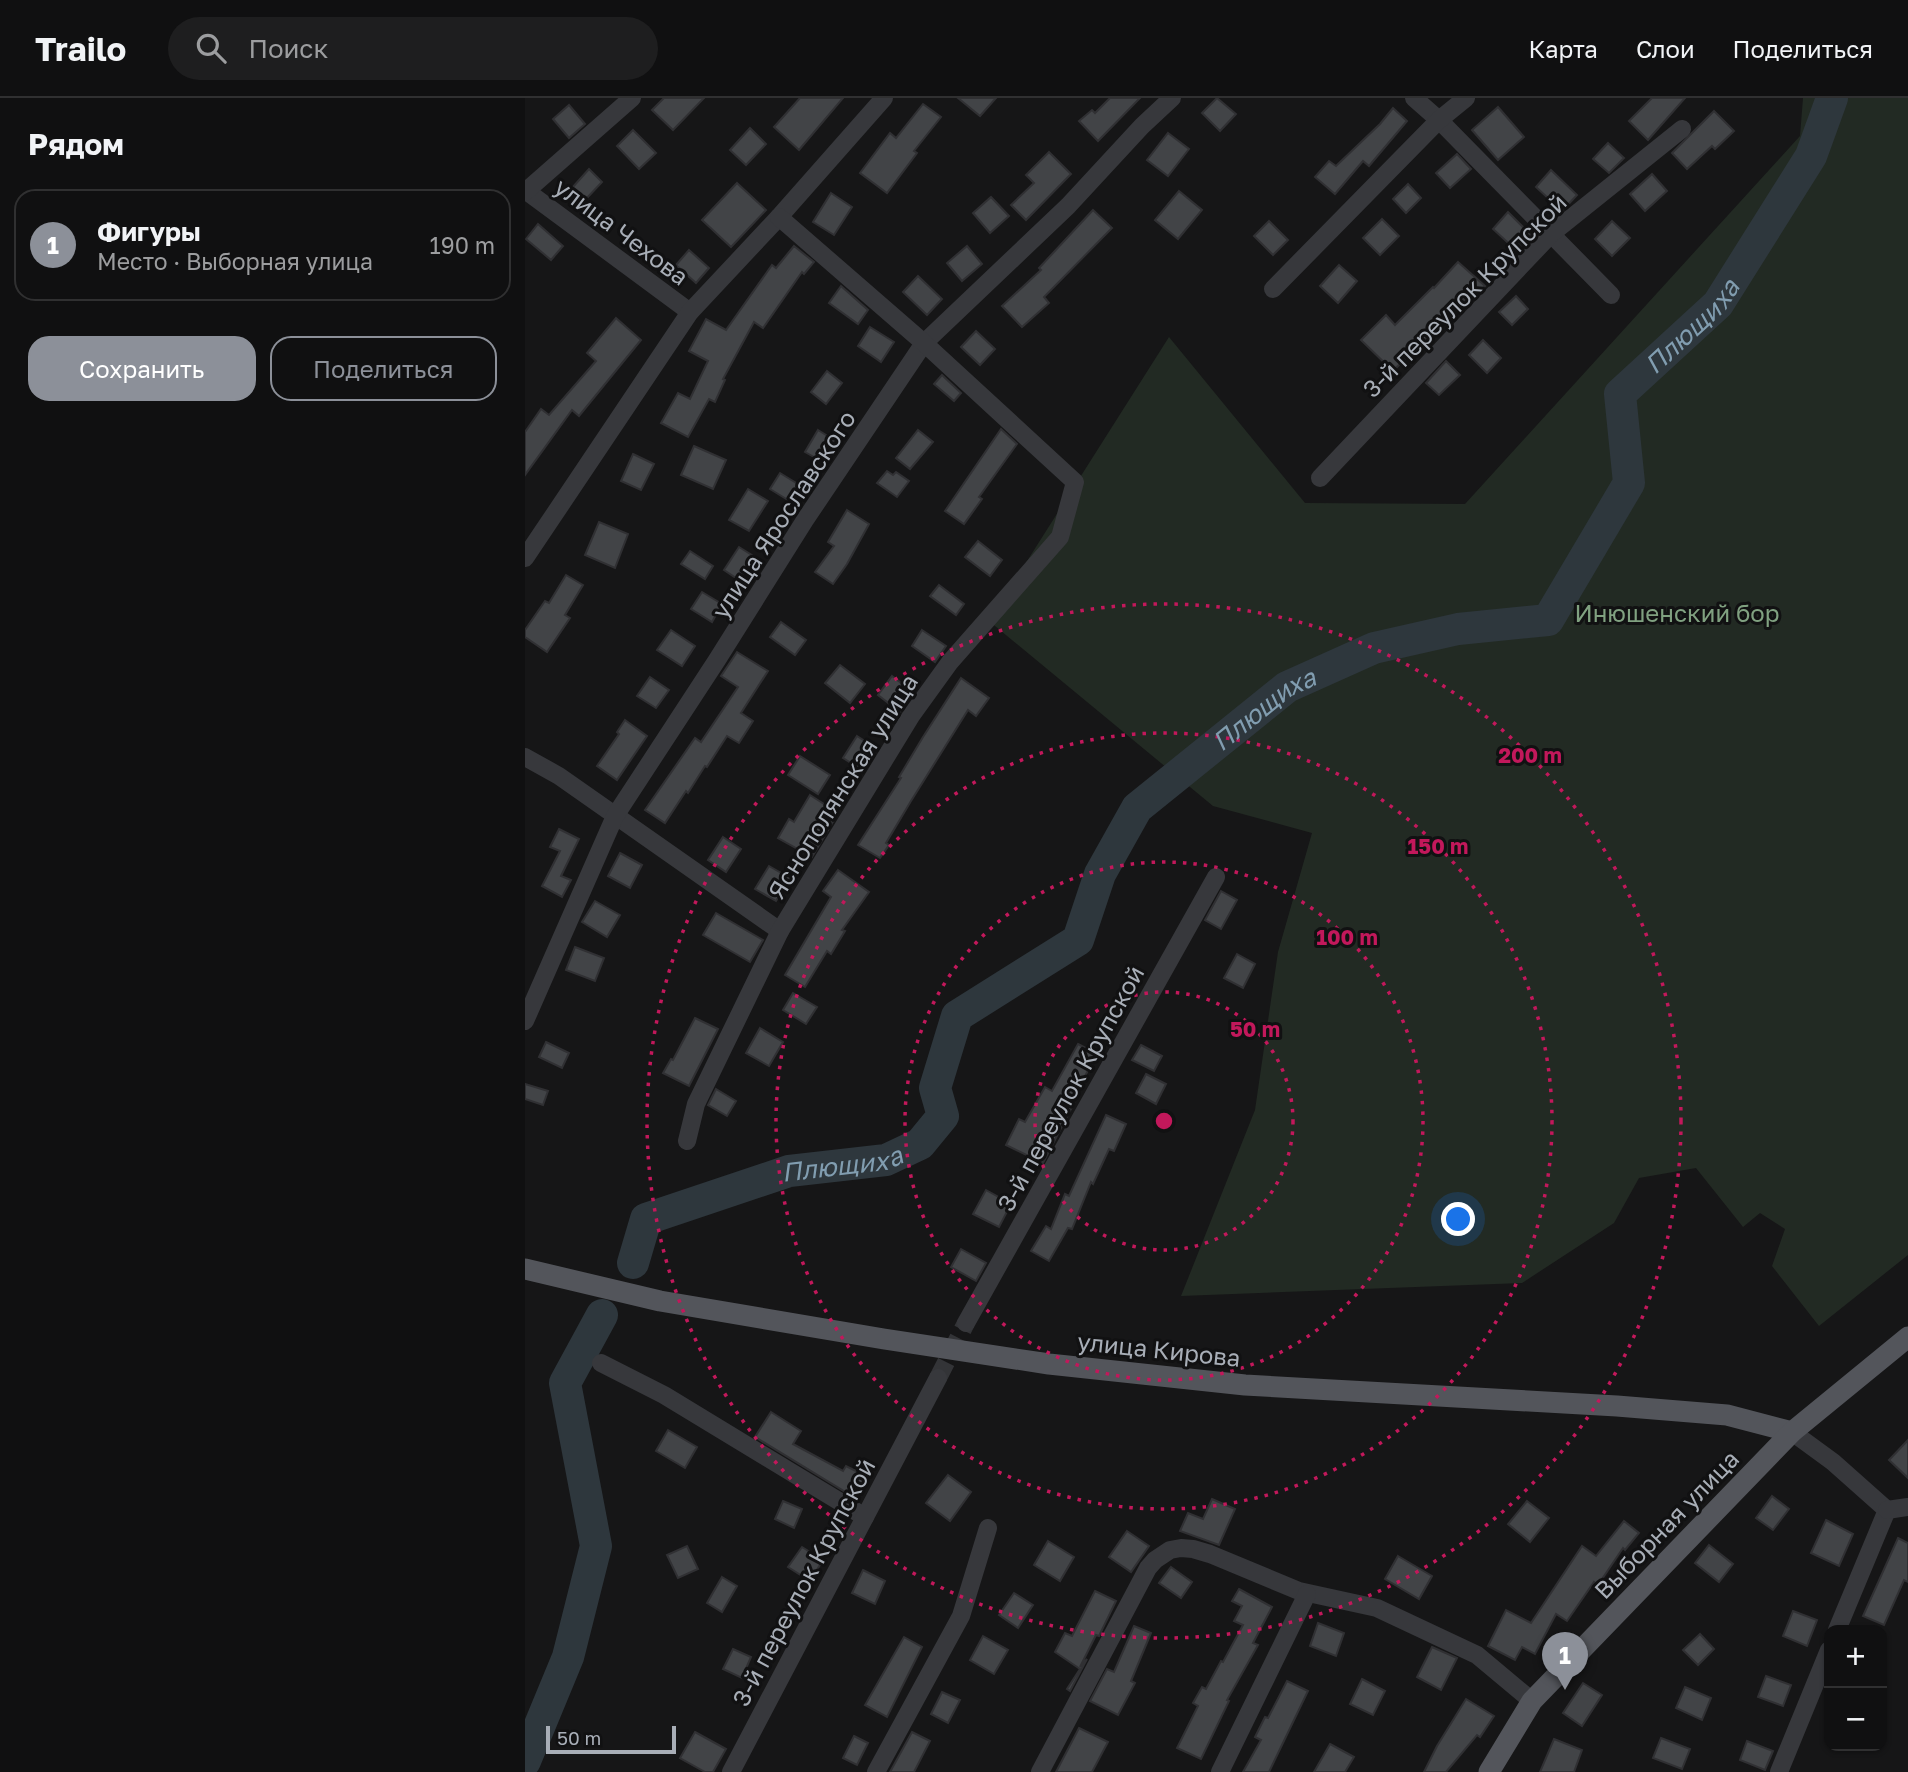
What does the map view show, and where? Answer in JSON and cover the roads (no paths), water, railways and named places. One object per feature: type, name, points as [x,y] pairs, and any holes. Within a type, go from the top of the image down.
[{"type":"main road","name":"улица Кирова","points":[[525,1269],[660,1301],[1049,1364],[1245,1385],[1617,1406],[1727,1415],[1793,1432]]},
{"type":"main road","name":"Выборная улица","points":[[1489,1772],[1532,1701],[1793,1432],[1908,1337]]},
{"type":"street","points":[[526,191],[632,98]]},
{"type":"street","points":[[525,558],[689,312],[779,217],[884,98]]},
{"type":"street","name":"улица Ярославского","points":[[525,1021],[615,816],[805,520],[925,343],[1069,206],[1142,126],[1172,98]]},
{"type":"street","points":[[1414,98],[1439,120],[1611,295]]},
{"type":"street","points":[[1273,289],[1439,120],[1466,98]]},
{"type":"street","name":"3-й переулок Крупской","points":[[1319,478],[1551,234],[1682,129]]},
{"type":"street","name":"улица Чехова","points":[[526,191],[689,312]]},
{"type":"street","points":[[779,217],[925,343]]},
{"type":"street","name":"Яснополянская улица","points":[[687,1141],[696,1104],[780,932],[911,716],[950,662],[1060,537],[1075,482],[925,343]]},
{"type":"street","points":[[525,757],[559,776],[780,932]]},
{"type":"street","name":"3-й переулок Крупской","points":[[967,1323],[1216,877]]},
{"type":"street","points":[[601,1363],[664,1395],[865,1517]]},
{"type":"street","name":"3-й переулок Крупской","points":[[731,1772],[938,1378]]},
{"type":"street","points":[[1793,1432],[1887,1510],[1908,1507]]},
{"type":"street","points":[[1839,1625],[1887,1510]]},
{"type":"street","points":[[876,1772],[961,1616],[988,1528]]},
{"type":"street","points":[[1040,1772],[1148,1568],[1163,1554],[1181,1548],[1210,1553],[1307,1594],[1377,1608],[1477,1655],[1532,1701]]},
{"type":"street","points":[[1220,1772],[1307,1594]]},
{"type":"street","points":[[1779,1772],[1824,1662]]},
{"type":"waterway","name":"Плющиха","points":[[633,1263],[646,1219],[789,1171],[886,1160],[920,1144],[943,1116],[935,1088],[957,1016],[1078,940],[1100,874],[1137,808],[1287,687],[1374,648],[1458,629],[1548,620],[1629,483],[1620,394],[1718,304],[1811,156],[1832,98]]},
{"type":"waterway","name":"Плющиха","points":[[525,1761],[568,1657],[596,1546],[565,1383],[602,1315]]},
{"type":"tunnel","points":[[938,1378],[966,1323]]},
{"type":"place","name":"Фигуры","points":[[1565,1690]]},
{"type":"park label","name":"Инюшенский бор","points":[[1677,612]]}]
